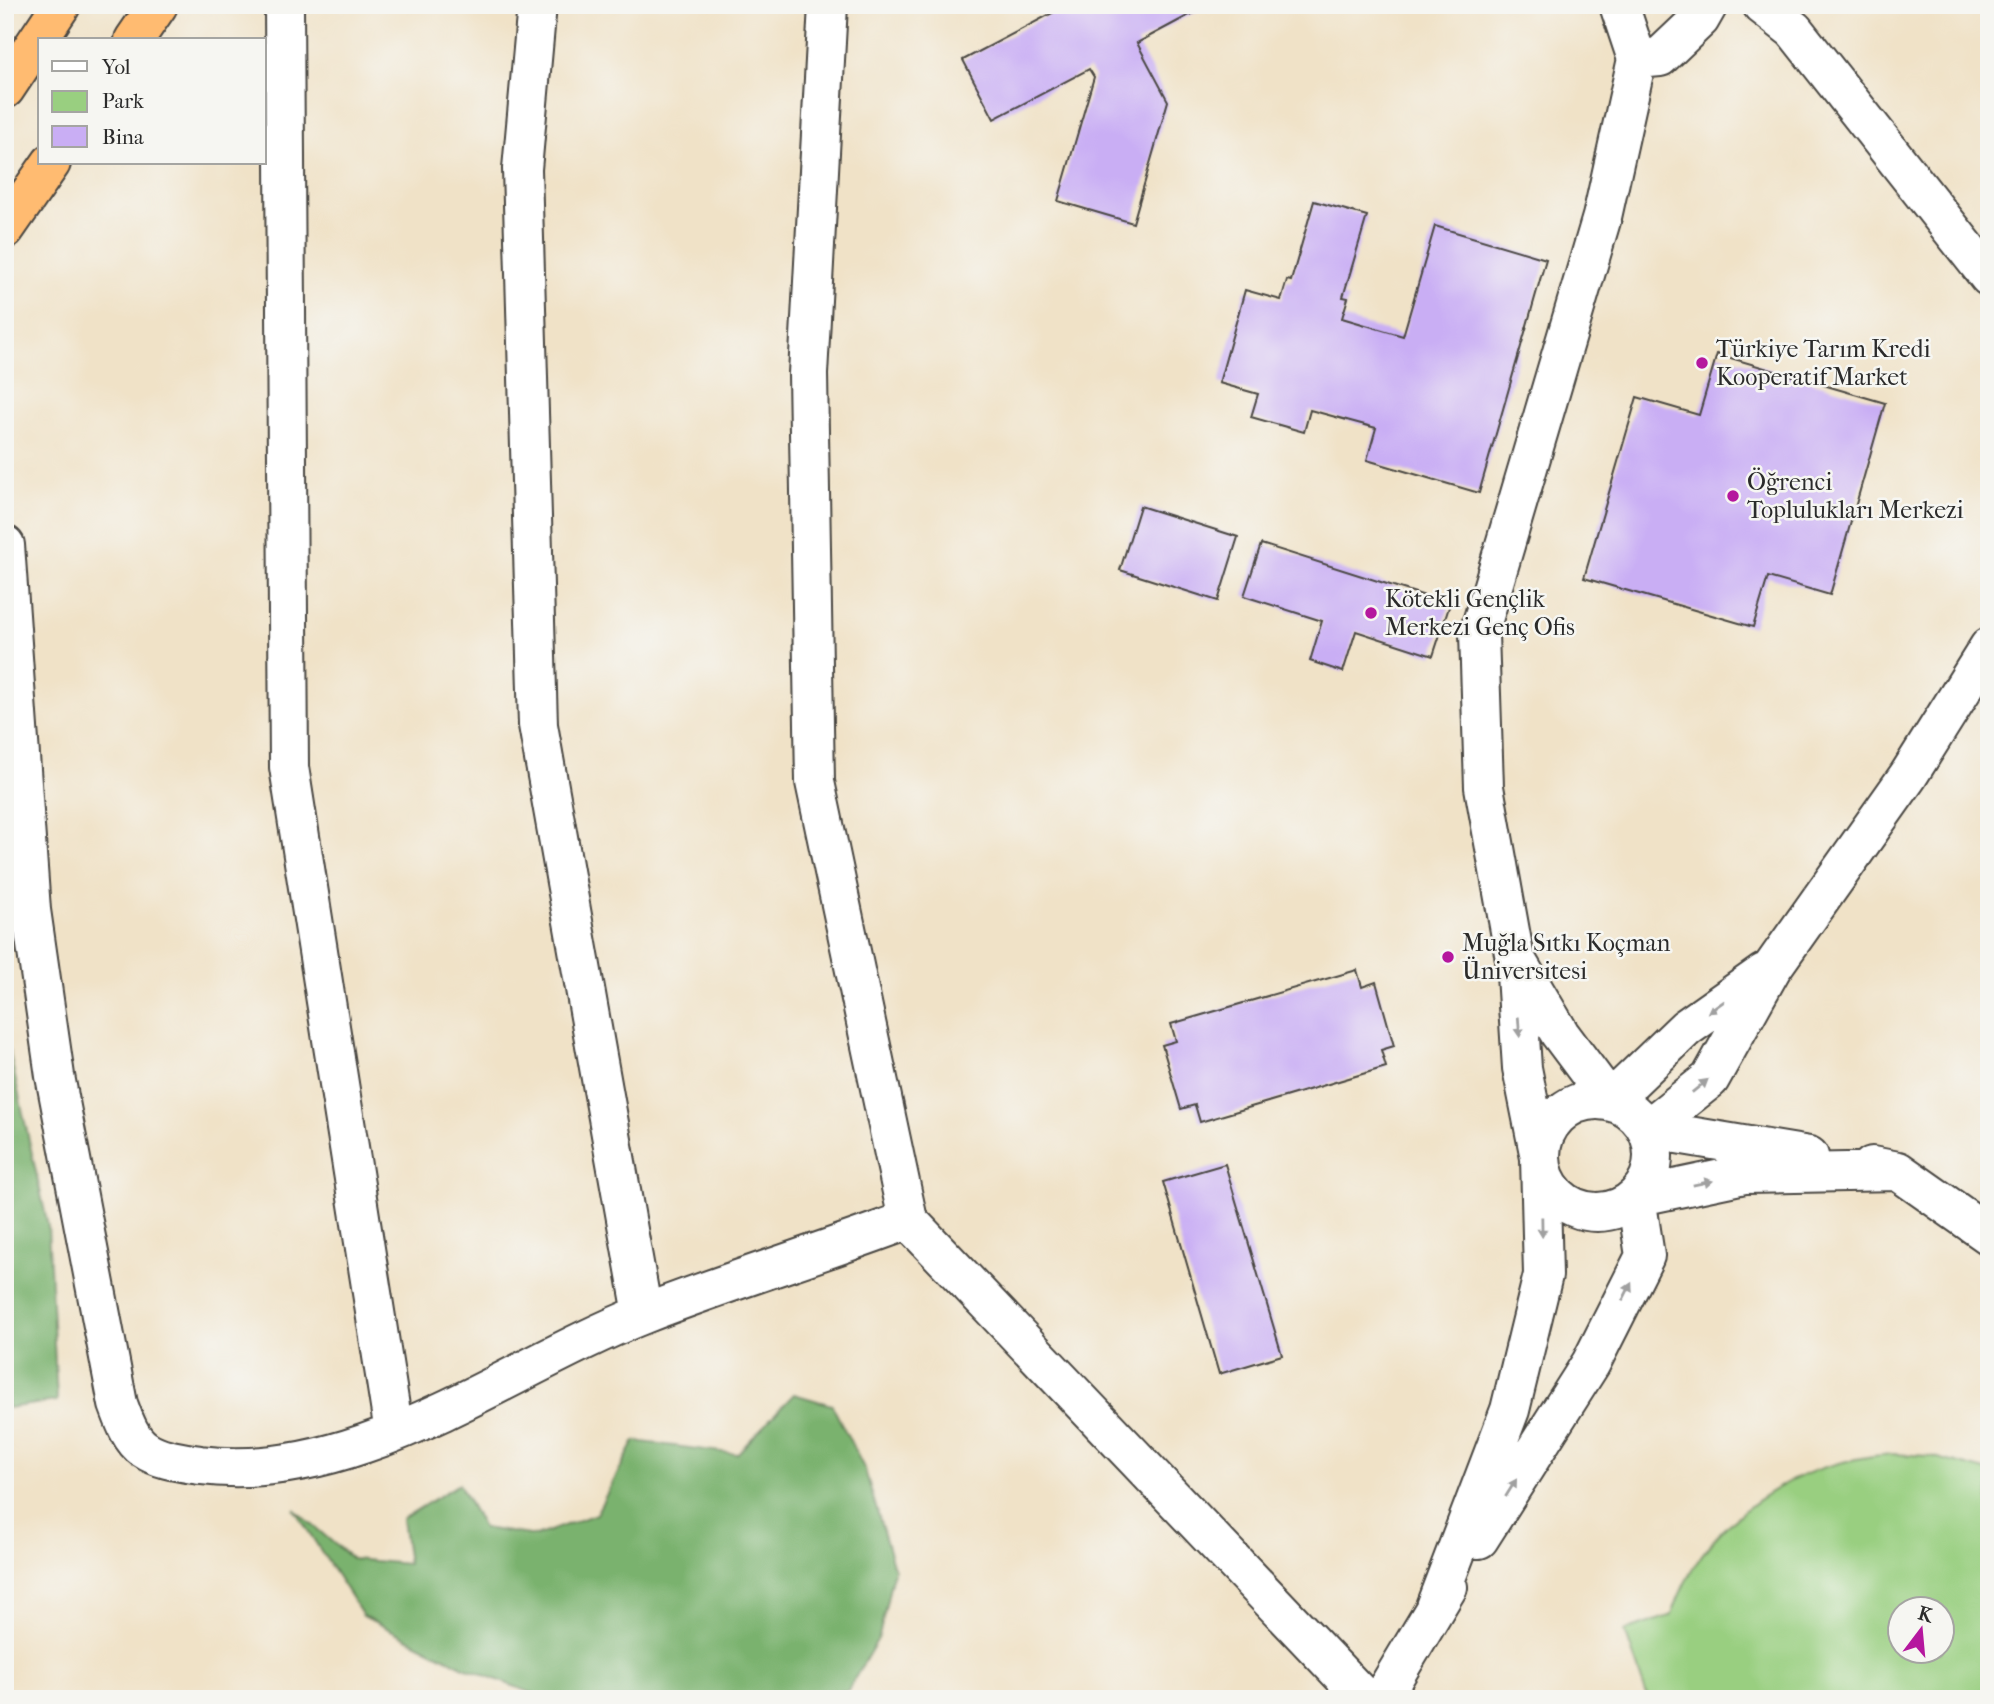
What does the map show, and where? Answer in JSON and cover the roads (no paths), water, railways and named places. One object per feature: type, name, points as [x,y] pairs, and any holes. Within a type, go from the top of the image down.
[{"type":"highway","points":[[39,38],[61,5]]},
{"type":"highway","points":[[135,38],[158,5]]},
{"type":"highway","points":[[5,89],[38,40]]},
{"type":"highway","points":[[5,229],[50,164]]},
{"type":"street","points":[[284,5],[289,767],[394,1432]]},
{"type":"street","points":[[537,5],[522,169],[538,724],[643,1314]]},
{"type":"street","points":[[828,5],[808,374],[816,782],[908,1220],[1365,1699]]},
{"type":"street","points":[[1619,5],[1637,59],[1602,217],[1479,633],[1484,787],[1515,959],[1522,1068],[1544,1176],[1553,1192],[1567,1204],[1584,1211],[1612,1210],[1636,1197],[1745,1174],[1898,1171]]},
{"type":"street","points":[[1637,59],[1660,57],[1700,19],[1709,5]]},
{"type":"street","points":[[1762,5],[1794,30],[1989,277]]},
{"type":"street","points":[[5,545],[30,910],[55,1076],[118,1404],[128,1430],[144,1449],[172,1461],[215,1467],[258,1467],[317,1458],[394,1432],[643,1314],[816,1255],[908,1220]]},
{"type":"street","points":[[1647,1129],[1710,1079],[1772,968],[1908,776],[1989,647]]},
{"type":"street","points":[[1515,959],[1560,1034],[1610,1101]]},
{"type":"street","points":[[1610,1101],[1686,1028],[1772,968]]},
{"type":"street","points":[[1381,1699],[1435,1607],[1591,1363],[1645,1256],[1636,1197],[1647,1182],[1653,1165],[1653,1146],[1647,1129],[1636,1114],[1610,1101],[1582,1101],[1565,1109],[1551,1122],[1542,1139],[1540,1158],[1543,1275],[1510,1410],[1435,1607]]},
{"type":"street","points":[[1647,1129],[1898,1171],[1989,1235]]},
{"type":"place","name":"Türkiye Tarım Kredi Kooperatif Market","points":[[1702,363]]},
{"type":"place","name":"Öğrenci Toplulukları Merkezi","points":[[1733,496]]},
{"type":"place","name":"Kötekli Gençlik Merkezi Genç Ofis","points":[[1371,613]]},
{"type":"place","name":"Muğla Sıtkı Koçman Üniversitesi","points":[[1448,957]]}]
